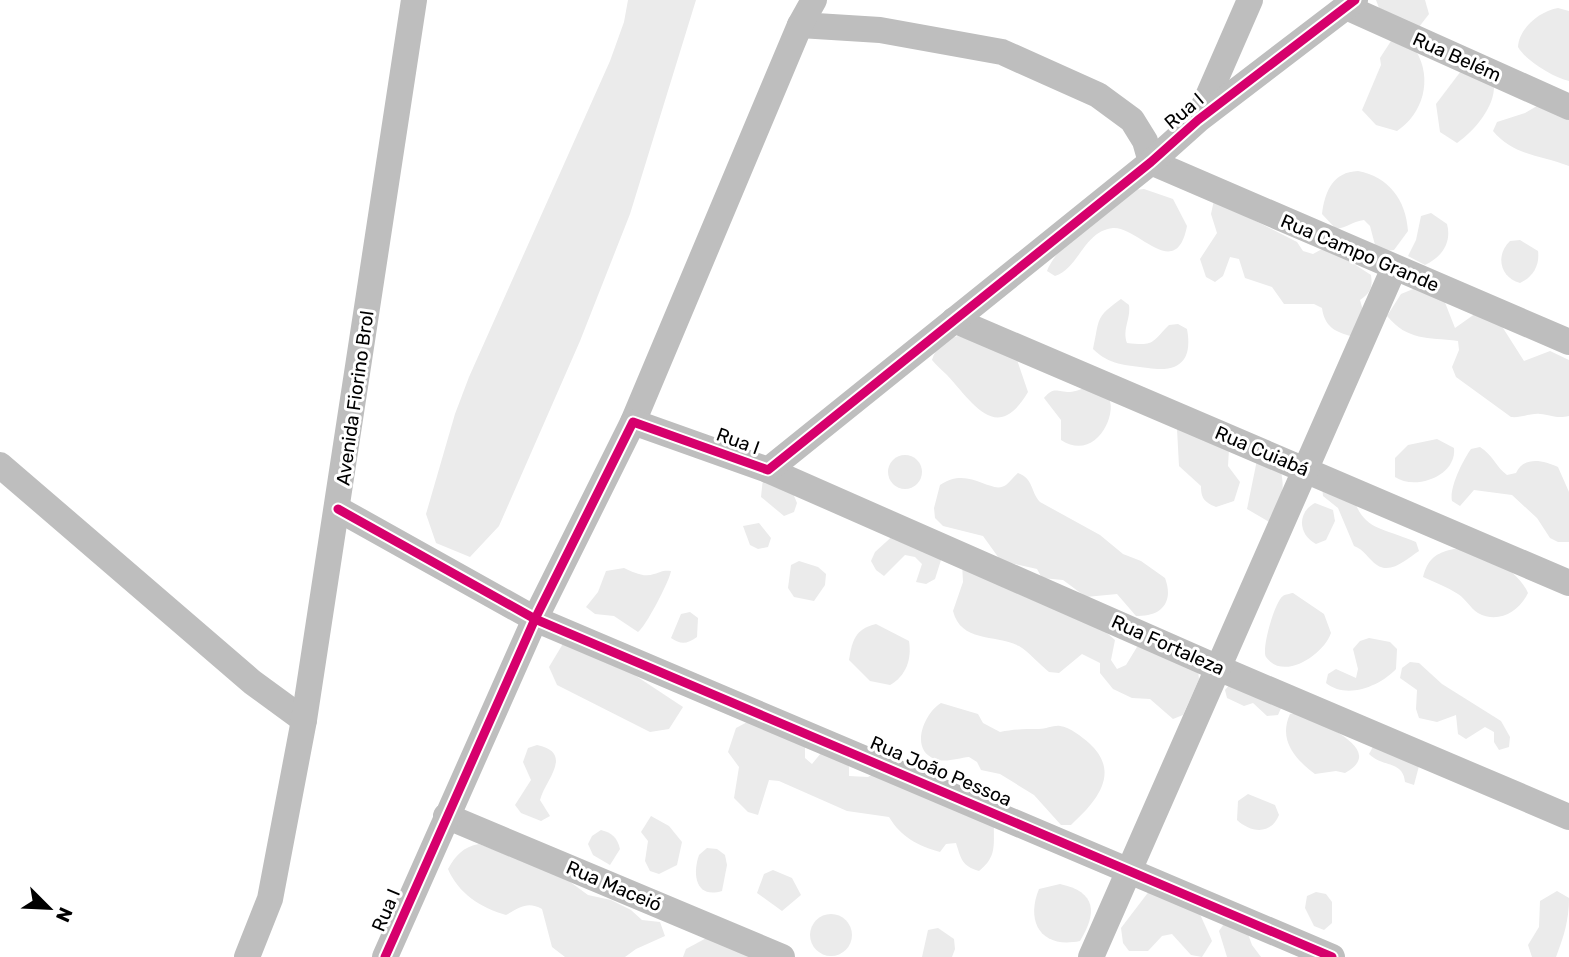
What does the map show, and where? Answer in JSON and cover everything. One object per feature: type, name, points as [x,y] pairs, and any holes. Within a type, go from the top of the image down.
[{"type":"street","name":"Avenida Fiorino Brol","points":[[247,957],[270,899],[304,720],[414,0]]},
{"type":"street","points":[[633,422],[800,26],[814,0]]},
{"type":"street","points":[[1198,120],[1250,0]]},
{"type":"street","name":"Rua I","points":[[385,957],[535,619],[633,422],[768,470],[1151,162],[1198,120],[1350,4]]},
{"type":"street","name":"Rua Belém","points":[[1350,4],[1569,107]]},
{"type":"street","points":[[800,26],[880,30],[1002,52],[1098,95],[1132,120],[1145,141],[1151,162]]},
{"type":"street","name":"Rua Campo Grande","points":[[1151,162],[1569,342]]},
{"type":"street","points":[[1091,957],[1216,667],[1394,268]]},
{"type":"street","name":"Rua Cuiabá","points":[[954,320],[1569,583]]},
{"type":"street","points":[[0,465],[252,682],[304,720]]},
{"type":"street","name":"Rua Fortaleza","points":[[768,470],[1216,667],[1569,817]]},
{"type":"street","name":"Rua João Pessoa","points":[[338,509],[535,619],[1332,957]]},
{"type":"street","name":"Rua Maceió","points":[[446,816],[782,957]]},
{"type":"shaded area","points":[[628,0],[696,0],[630,214],[580,341],[499,526],[470,557],[436,543],[426,514],[455,414],[469,377],[610,61],[624,22]]},
{"type":"shaded area","points":[[1376,0],[1425,0],[1429,14],[1419,27],[1379,8]]},
{"type":"shaded area","points":[[1558,8],[1569,11],[1569,81],[1540,68],[1518,47],[1526,27],[1544,13]]},
{"type":"shaded area","points":[[1391,41],[1416,51],[1424,73],[1423,95],[1419,106],[1406,124],[1397,131],[1376,125],[1362,110],[1381,65],[1380,58]]},
{"type":"shaded area","points":[[1461,71],[1494,85],[1491,102],[1482,118],[1457,143],[1440,132],[1436,104]]},
{"type":"shaded area","points":[[1542,103],[1569,119],[1569,166],[1519,150],[1493,131],[1497,122],[1525,113]]},
{"type":"shaded area","points":[[1358,171],[1387,184],[1404,209],[1408,231],[1394,250],[1384,251],[1375,245],[1370,226],[1364,220],[1336,229],[1322,214],[1325,198],[1336,179],[1349,172]]},
{"type":"shaded area","points":[[1144,189],[1173,199],[1187,226],[1182,242],[1174,250],[1155,248],[1134,235],[1113,228],[1103,231],[1088,242],[1063,272],[1055,276],[1047,271],[1069,240],[1103,207],[1123,192]]},
{"type":"shaded area","points":[[1214,200],[1297,242],[1303,251],[1313,254],[1322,249],[1349,255],[1354,264],[1371,275],[1370,290],[1360,300],[1364,314],[1358,338],[1330,326],[1322,308],[1314,304],[1284,304],[1272,287],[1245,278],[1239,259],[1230,257],[1223,276],[1215,282],[1206,277],[1200,259],[1217,233],[1211,214]]},
{"type":"shaded area","points":[[1431,213],[1447,224],[1448,237],[1441,253],[1425,265],[1408,256],[1416,240],[1421,216]]},
{"type":"shaded area","points":[[1520,240],[1538,251],[1538,261],[1535,270],[1520,283],[1504,271],[1501,259],[1510,241]]},
{"type":"shaded area","points":[[1418,287],[1444,300],[1455,328],[1479,311],[1496,317],[1524,361],[1550,351],[1569,360],[1569,416],[1537,414],[1511,417],[1456,377],[1452,367],[1459,350],[1458,341],[1411,334],[1387,316],[1401,294]]},
{"type":"shaded area","points":[[1121,299],[1129,305],[1125,333],[1127,343],[1152,342],[1169,325],[1178,324],[1187,329],[1188,349],[1181,362],[1168,369],[1132,366],[1112,361],[1093,349],[1100,319]]},
{"type":"shaded area","points":[[958,336],[1015,354],[1028,392],[1017,408],[1006,416],[986,414],[976,407],[932,360],[942,344]]},
{"type":"shaded area","points":[[1088,387],[1108,397],[1111,404],[1110,413],[1102,433],[1085,445],[1074,445],[1061,440],[1061,420],[1044,398],[1053,391],[1072,392]]},
{"type":"shaded area","points":[[1177,429],[1229,449],[1228,466],[1240,482],[1234,501],[1216,507],[1204,499],[1201,486],[1179,466]]},
{"type":"shaded area","points":[[1437,439],[1454,448],[1453,458],[1442,473],[1433,478],[1413,482],[1395,477],[1395,458],[1408,445]]},
{"type":"shaded area","points":[[1480,447],[1507,475],[1516,473],[1524,464],[1534,461],[1558,467],[1569,492],[1569,542],[1558,542],[1550,538],[1537,518],[1512,495],[1474,490],[1460,506],[1452,501],[1455,482],[1464,460],[1471,449]]},
{"type":"shaded area","points":[[905,455],[917,460],[922,472],[917,484],[905,489],[893,484],[888,472],[893,460]]},
{"type":"shaded area","points":[[1257,460],[1281,471],[1282,498],[1271,523],[1247,509]]},
{"type":"shaded area","points":[[1018,473],[1027,479],[1040,502],[1100,535],[1123,554],[1141,561],[1165,578],[1168,594],[1164,606],[1153,614],[1136,616],[1117,594],[1086,597],[1063,580],[1042,578],[1037,569],[1001,561],[983,536],[943,526],[935,518],[934,508],[940,485],[961,478],[1000,487],[1006,485]]},
{"type":"shaded area","points":[[763,478],[789,484],[797,503],[794,512],[784,516],[761,497]]},
{"type":"shaded area","points":[[1348,481],[1358,509],[1370,524],[1416,542],[1419,551],[1394,567],[1382,568],[1354,546],[1338,508],[1323,496],[1322,486]]},
{"type":"shaded area","points":[[1315,503],[1333,510],[1335,521],[1326,540],[1316,544],[1306,535],[1302,524],[1305,512]]},
{"type":"shaded area","points":[[759,523],[771,538],[768,547],[758,549],[750,545],[743,526]]},
{"type":"shaded area","points":[[897,532],[935,552],[941,560],[935,579],[926,584],[916,582],[922,564],[915,557],[905,555],[884,576],[876,570],[871,561],[875,552]]},
{"type":"shaded area","points":[[1454,549],[1475,553],[1507,568],[1528,593],[1524,600],[1513,611],[1500,617],[1486,616],[1475,611],[1458,594],[1423,577],[1433,558]]},
{"type":"shaded area","points":[[799,561],[818,567],[826,574],[825,585],[814,601],[794,597],[788,588],[791,565]]},
{"type":"shaded area","points":[[962,563],[1100,627],[1115,640],[1111,660],[1117,669],[1126,665],[1137,647],[1145,646],[1198,670],[1199,679],[1183,715],[1173,719],[1150,699],[1132,698],[1113,689],[1100,673],[1100,663],[1082,654],[1059,673],[1049,672],[1019,646],[980,636],[963,628],[953,611],[963,582]]},
{"type":"shaded area","points":[[624,568],[646,575],[671,571],[657,603],[638,632],[614,616],[595,614],[586,607],[598,592],[606,571]]},
{"type":"shaded area","points":[[1293,593],[1324,614],[1331,633],[1312,656],[1293,666],[1283,667],[1266,657],[1265,645],[1280,600]]},
{"type":"shaded area","points":[[690,612],[698,618],[697,637],[684,643],[678,642],[671,638],[681,614]]},
{"type":"shaded area","points":[[876,624],[909,641],[907,666],[900,677],[890,685],[870,681],[849,660],[859,633]]},
{"type":"shaded area","points":[[1369,638],[1390,642],[1397,649],[1396,669],[1381,681],[1353,691],[1334,688],[1326,683],[1328,674],[1336,669],[1356,678],[1358,669],[1353,649],[1360,641]]},
{"type":"shaded area","points":[[564,642],[627,670],[683,707],[669,729],[650,732],[557,685],[549,667]]},
{"type":"shaded area","points":[[1410,662],[1419,663],[1442,684],[1501,721],[1510,737],[1509,747],[1499,750],[1494,742],[1494,732],[1485,727],[1466,739],[1458,734],[1456,715],[1437,722],[1419,718],[1416,709],[1417,690],[1400,678],[1402,668]]},
{"type":"shaded area","points":[[1231,683],[1282,706],[1278,715],[1267,716],[1253,703],[1244,706],[1227,698],[1225,690]]},
{"type":"shaded area","points":[[941,703],[978,714],[983,723],[1000,732],[1058,726],[1072,730],[1099,754],[1104,765],[1102,787],[1089,807],[1071,825],[1061,825],[1034,795],[1000,774],[981,770],[977,762],[969,757],[943,761],[927,754],[921,740],[922,731],[929,715]]},
{"type":"shaded area","points":[[1299,713],[1334,730],[1355,746],[1359,755],[1356,764],[1345,773],[1336,771],[1315,774],[1308,768],[1295,755],[1287,740],[1290,714]]},
{"type":"shaded area","points":[[753,719],[805,741],[805,758],[812,764],[821,753],[849,757],[849,776],[868,777],[880,770],[994,822],[992,855],[979,871],[973,869],[963,861],[956,843],[946,844],[940,852],[932,850],[905,835],[889,817],[847,811],[779,781],[769,780],[758,815],[748,812],[734,798],[739,767],[728,752],[736,728]]},
{"type":"shaded area","points":[[537,745],[554,754],[556,761],[540,800],[550,816],[541,821],[521,813],[515,805],[531,780],[523,762],[528,748]]},
{"type":"shaded area","points":[[1374,745],[1419,766],[1414,785],[1405,782],[1396,767],[1369,754]]},
{"type":"shaded area","points":[[1248,794],[1275,805],[1279,815],[1271,826],[1260,830],[1248,828],[1237,820],[1238,801]]},
{"type":"shaded area","points":[[651,816],[669,826],[682,842],[677,865],[659,874],[650,871],[645,861],[648,841],[641,832]]},
{"type":"shaded area","points":[[601,830],[614,836],[620,849],[610,865],[593,855],[588,844],[592,836]]},
{"type":"shaded area","points":[[479,844],[562,876],[588,895],[611,900],[631,910],[642,920],[660,922],[665,936],[625,957],[565,957],[552,947],[542,909],[528,905],[506,915],[479,904],[452,878],[448,869],[454,860],[461,852]]},
{"type":"shaded area","points":[[707,848],[717,849],[725,855],[727,865],[722,891],[706,892],[698,884],[696,870],[699,855]]},
{"type":"shaded area","points":[[773,870],[792,878],[801,895],[782,911],[757,893],[764,874]]},
{"type":"shaded area","points":[[1060,884],[1081,892],[1090,905],[1089,921],[1080,941],[1056,941],[1040,931],[1036,923],[1035,901],[1039,889]]},
{"type":"shaded area","points":[[1150,890],[1199,912],[1212,941],[1202,957],[1191,955],[1172,934],[1162,936],[1148,951],[1129,951],[1123,943],[1121,928]]},
{"type":"shaded area","points":[[1557,891],[1569,898],[1565,928],[1556,957],[1532,957],[1528,945],[1539,927],[1540,901]]},
{"type":"shaded area","points":[[1316,892],[1326,894],[1332,902],[1332,923],[1324,930],[1314,926],[1305,908],[1307,896]]},
{"type":"shaded area","points":[[831,914],[846,920],[852,935],[846,950],[831,956],[816,950],[810,935],[816,920]]},
{"type":"shaded area","points":[[1226,921],[1245,926],[1252,945],[1261,957],[1227,957],[1219,931]]},
{"type":"shaded area","points":[[938,928],[954,939],[952,957],[922,957],[928,930]]},
{"type":"shaded area","points":[[712,935],[762,957],[683,957],[686,949]]},
{"type":"cycle path","points":[[385,957],[535,619],[633,422],[768,470],[1151,162],[1198,120],[1355,0]]},
{"type":"cycle path","points":[[338,509],[535,619],[1332,957]]}]
